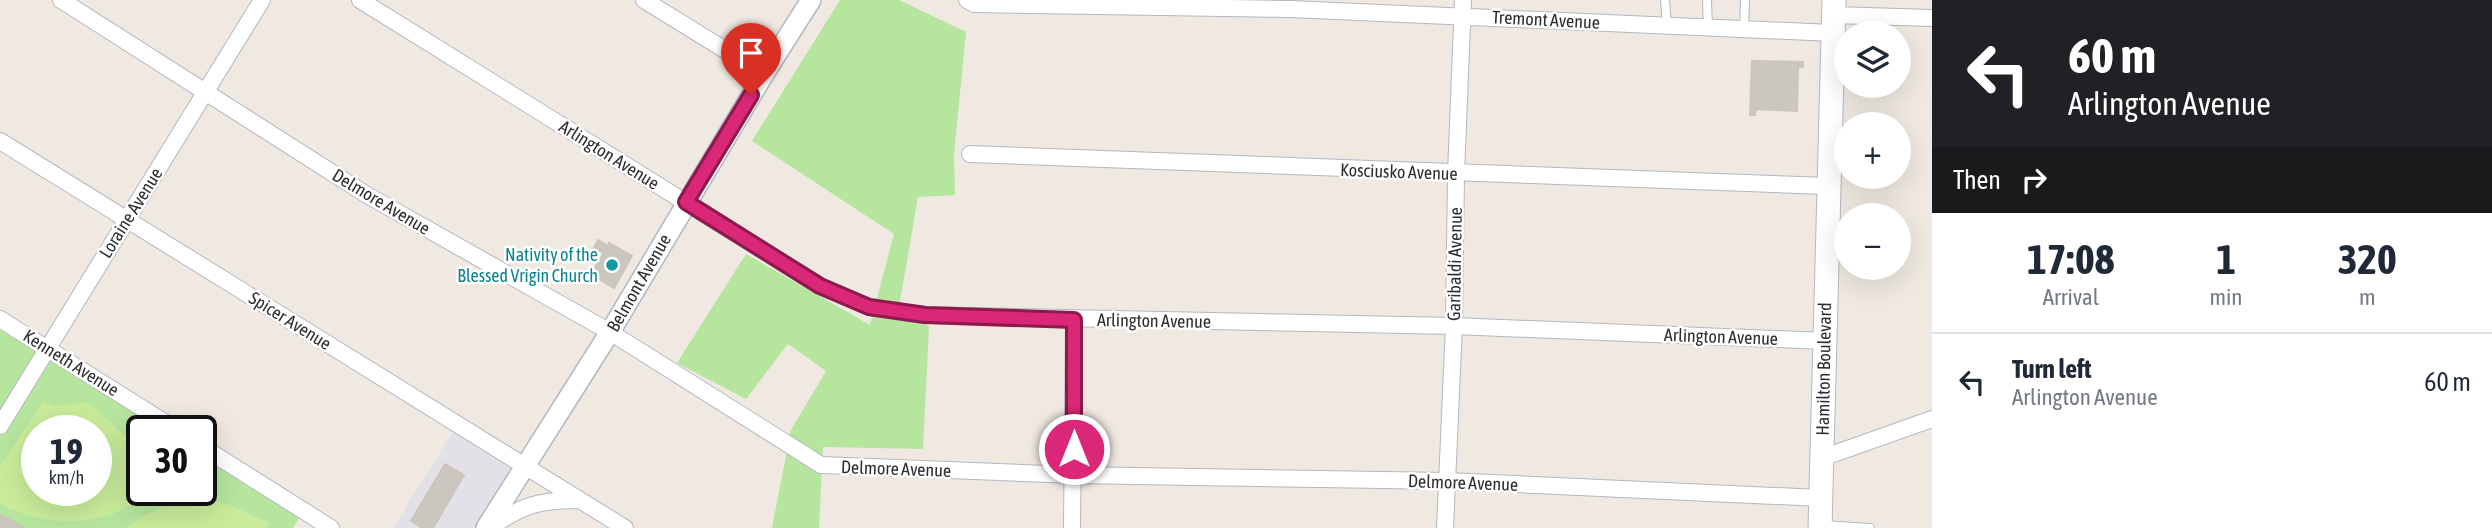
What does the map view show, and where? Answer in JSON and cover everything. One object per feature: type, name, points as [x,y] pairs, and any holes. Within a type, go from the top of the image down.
[{"type":"main road","name":"Hamilton Boulevard","points":[[1820,526],[1833,16]]},
{"type":"street","name":"Delmore Avenue","points":[[61,0],[367,195],[610,331],[821,465],[1074,475],[1447,481],[1821,498]]},
{"type":"street","name":"Loraine Avenue","points":[[0,426],[262,0]]},
{"type":"street","name":"Arlington Avenue","points":[[360,0],[820,286],[869,307],[925,315],[1454,326],[1825,341]]},
{"type":"street","points":[[644,0],[764,74]]},
{"type":"street","name":"Belmont Avenue","points":[[488,528],[811,0]]},
{"type":"street","name":"Tremont Avenue","points":[[967,0],[974,4],[1277,9],[1462,8],[1744,29],[1833,16],[1932,18]]},
{"type":"street","name":"Garibaldi Avenue","points":[[1445,528],[1454,326],[1462,8]]},
{"type":"street","name":"Spicer Avenue","points":[[0,141],[625,528]]},
{"type":"street","name":"Kosciusko Avenue","points":[[970,154],[1828,186]]},
{"type":"street","name":"Kenneth Avenue","points":[[0,319],[153,415]]},
{"type":"street","points":[[1072,528],[1074,320]]},
{"type":"street","points":[[1822,458],[1932,419]]},
{"type":"street","points":[[217,457],[308,522],[331,528]]},
{"type":"street","points":[[488,528],[527,505],[540,501],[580,500]]},
{"type":"lane","points":[[1665,0],[1667,25]]},
{"type":"lane","points":[[1707,0],[1708,27]]},
{"type":"lane","points":[[1744,29],[1745,0]]},
{"type":"lane","points":[[1820,526],[1870,528]]},
{"type":"shaded area","points":[[457,425],[518,464],[478,528],[393,528]]},
{"type":"green space","points":[[840,0],[899,0],[966,32],[954,154],[955,195],[918,197],[900,301],[929,326],[923,449],[823,447],[819,528],[772,528],[791,430],[826,371],[788,344],[746,399],[677,363],[746,254],[870,325],[894,234],[752,141]]},
{"type":"green space","points":[[0,330],[141,415],[126,415],[126,506],[217,506],[217,462],[302,513],[293,528],[0,528]]},
{"type":"green space","points":[[43,402],[54,406],[88,402],[102,415],[34,415]]},
{"type":"green space","points":[[112,424],[126,437],[126,506],[129,507],[93,519],[74,521],[36,517],[0,504],[0,466],[21,435],[21,506],[112,506]]},
{"type":"green space","points":[[217,502],[269,523],[266,528],[126,528],[167,507],[217,506]]},
{"type":"building","points":[[1752,61],[1803,62],[1803,67],[1798,68],[1797,111],[1756,109],[1755,115],[1750,115]]},
{"type":"building","name":"Nativity of the Blessed Vrigin Church","points":[[598,240],[632,256],[614,288],[591,274],[604,253],[594,248]]},
{"type":"building","points":[[445,464],[464,475],[433,528],[422,528],[411,521]]},
{"type":"building","points":[[0,514],[25,528],[0,528]]},
{"type":"place","name":"Nativity of the Blessed Vrigin Church","points":[[612,265]]},
{"type":"route","points":[[751,95],[686,202],[820,286],[869,307],[925,315],[1074,320],[1074,449]]}]
